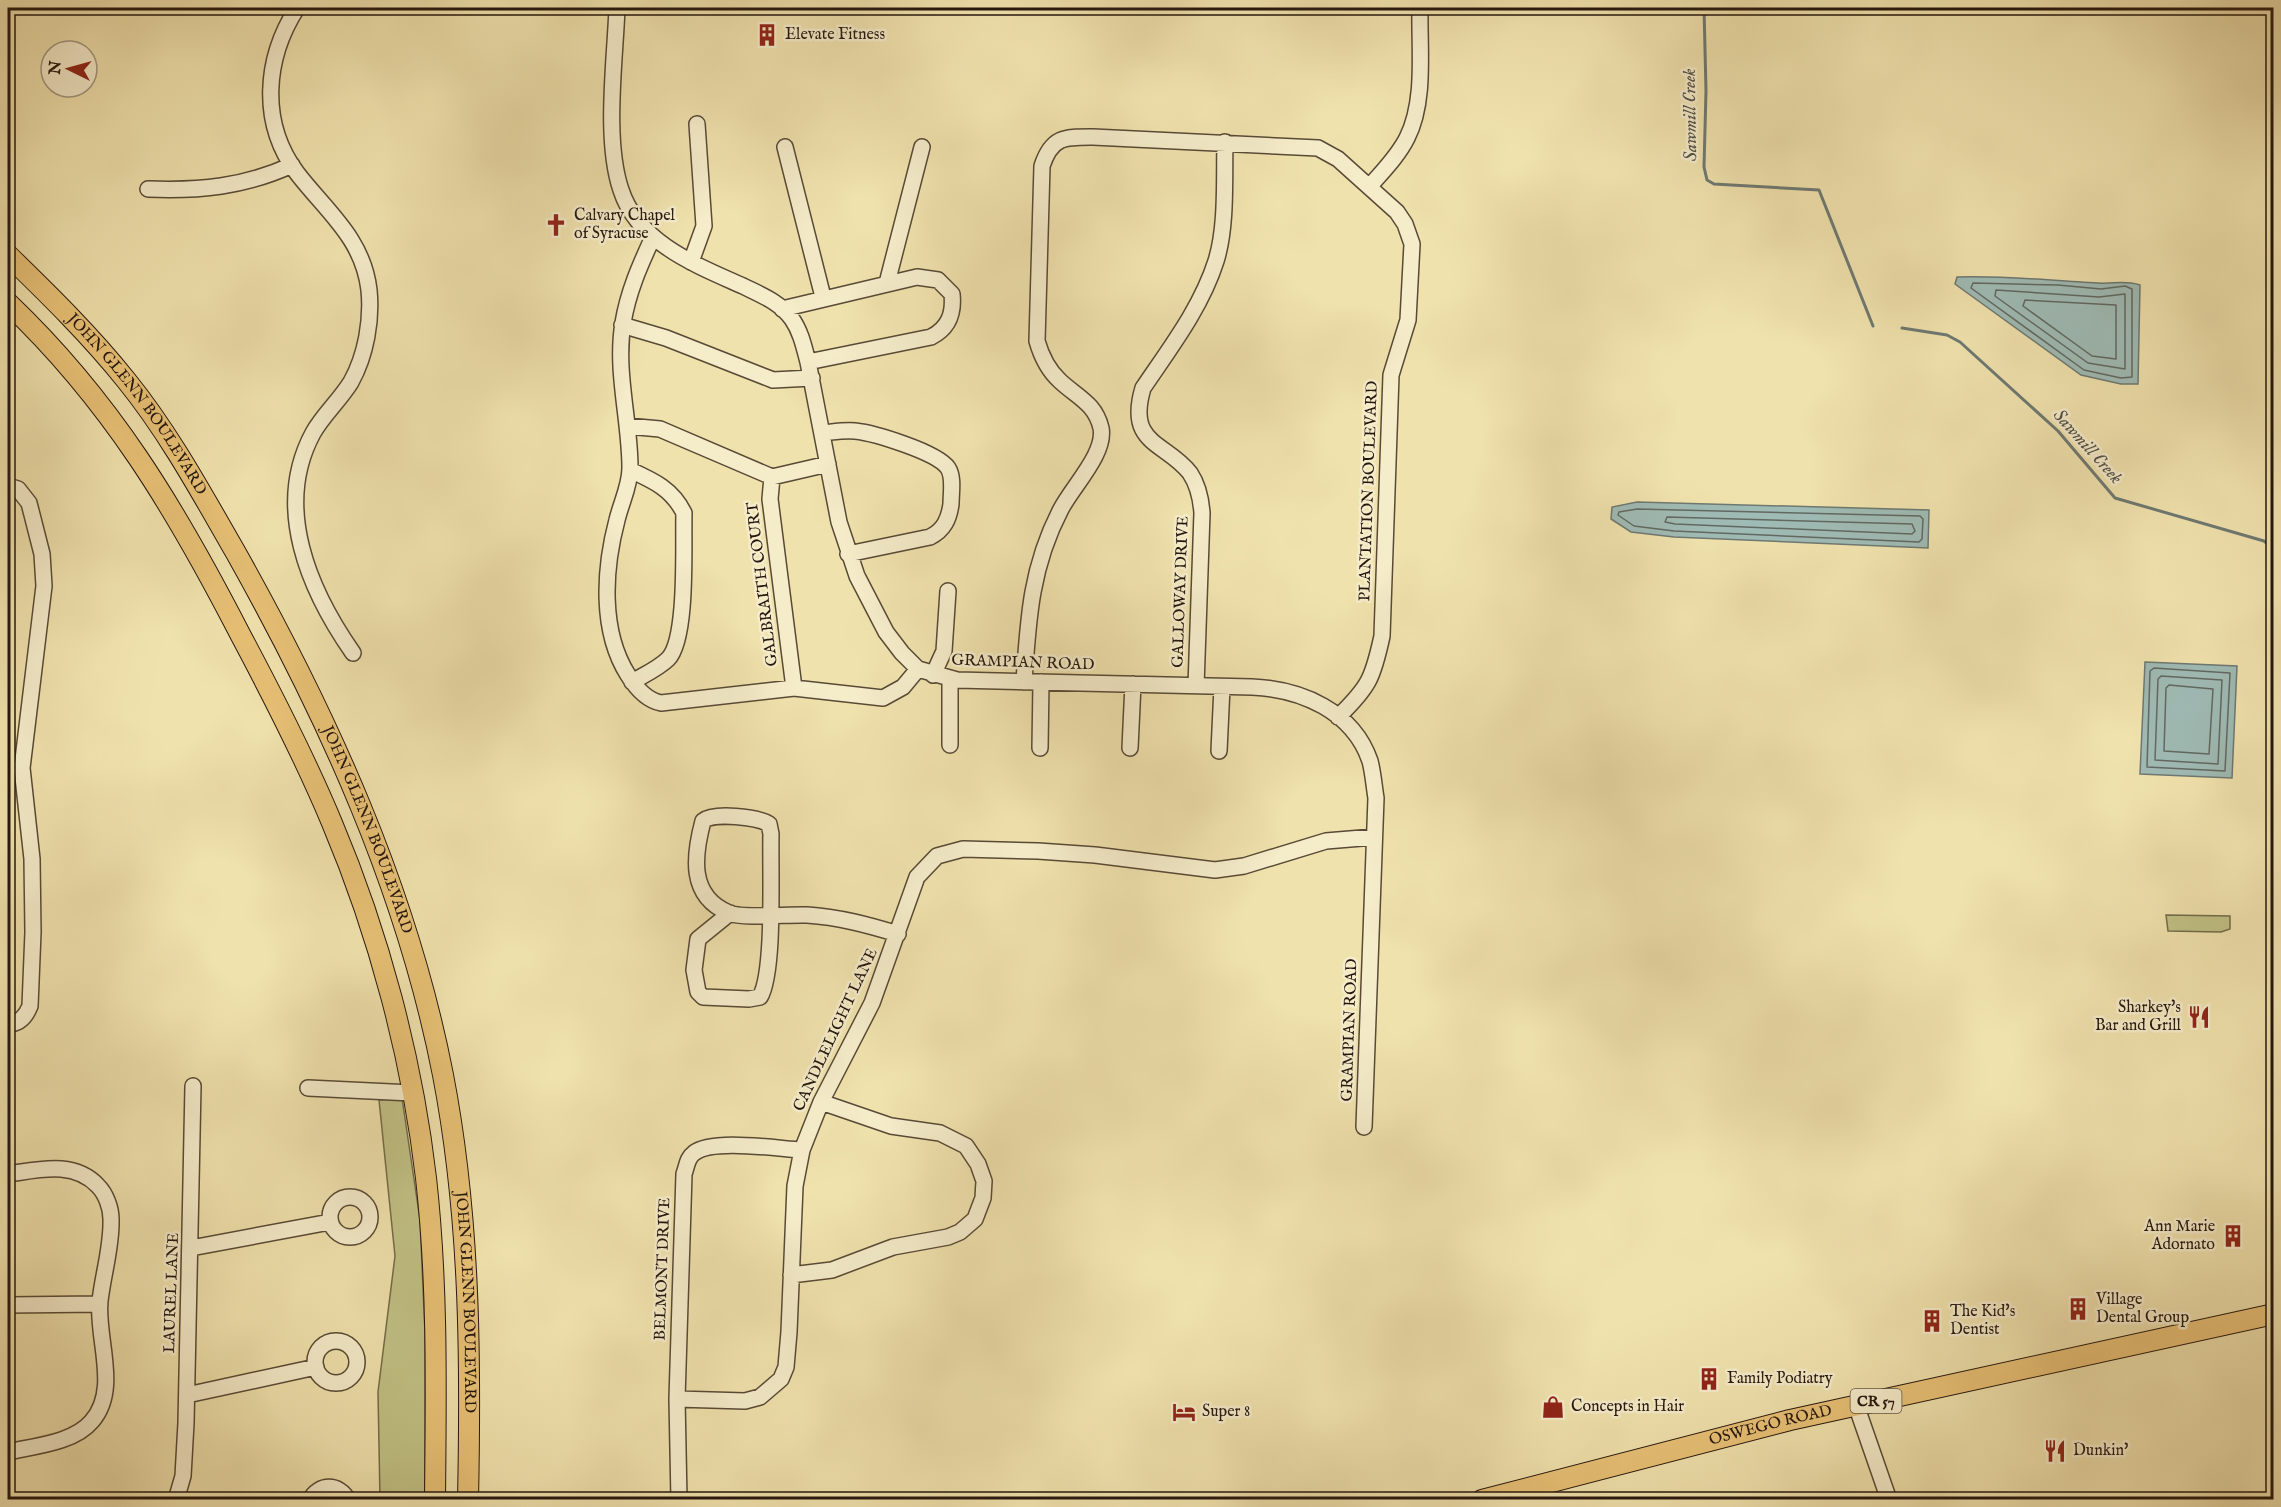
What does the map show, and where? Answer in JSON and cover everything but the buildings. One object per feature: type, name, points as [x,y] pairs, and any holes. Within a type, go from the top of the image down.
[{"type":"main road","name":"JOHN GLENN BOULEVARD","points":[[8,255],[71,317],[126,381],[198,485],[258,593],[313,700],[363,809],[382,860],[413,955],[443,1074],[459,1179],[466,1246],[470,1354],[468,1500]]},
{"type":"main road","name":"JOHN GLENN BOULEVARD","points":[[8,303],[40,333],[90,390],[160,488],[218,591],[298,746],[334,825],[385,975],[412,1093],[426,1176],[434,1273],[435,1500]]},
{"type":"main road","name":"OSWEGO ROAD","points":[[1482,1500],[1856,1405],[2274,1314]]},
{"type":"street","points":[[297,8],[280,37],[270,83],[273,123],[281,148],[292,165],[347,231],[361,256],[369,288],[367,335],[361,358],[351,382],[304,452],[297,500],[307,573],[324,610],[352,653]]},
{"type":"street","name":"GRAMPIAN ROAD","points":[[617,8],[612,150],[626,201],[653,237],[691,262],[769,298],[782,309],[800,334],[812,378],[848,554],[869,603],[886,632],[918,669],[950,679],[1290,691],[1310,698],[1338,717],[1359,739],[1370,762],[1376,798],[1364,1127]]},
{"type":"street","points":[[1370,186],[1392,160],[1412,126],[1418,95],[1419,8]]},
{"type":"street","points":[[691,262],[704,226],[697,124]]},
{"type":"street","name":"PLANTATION BOULEVARD","points":[[1024,682],[1029,602],[1040,558],[1061,509],[1102,441],[1100,426],[1086,400],[1059,380],[1046,363],[1037,341],[1042,166],[1047,151],[1061,139],[1093,137],[1318,148],[1338,159],[1370,186],[1406,224],[1412,244],[1413,261],[1408,320],[1391,375],[1382,636],[1375,672],[1368,685],[1338,717]]},
{"type":"street","name":"GALLOWAY DRIVE","points":[[1196,686],[1202,513],[1200,495],[1191,475],[1185,468],[1150,443],[1140,416],[1139,402],[1143,388],[1202,297],[1217,259],[1223,207],[1225,142]]},
{"type":"street","points":[[785,147],[823,297]]},
{"type":"street","points":[[887,284],[922,147]]},
{"type":"street","points":[[148,189],[216,188],[269,176],[292,165]]},
{"type":"street","points":[[653,237],[638,270],[622,325],[621,352],[630,470],[611,547],[607,581],[612,636],[618,659],[633,682],[652,701],[661,703],[794,687],[883,698],[903,687],[918,669]]},
{"type":"street","points":[[782,309],[823,297],[928,277],[938,280],[952,294],[950,319],[938,333],[808,362]]},
{"type":"street","points":[[622,325],[666,338],[773,380],[812,378]]},
{"type":"street","points":[[627,426],[660,429],[772,477],[828,464]]},
{"type":"street","points":[[822,433],[852,430],[867,433],[936,457],[949,469],[952,477],[950,507],[940,532],[930,537],[848,554]]},
{"type":"street","points":[[630,470],[664,487],[677,499],[684,513],[681,625],[677,645],[668,659],[633,682]]},
{"type":"street","name":"GALBRAITH COURT","points":[[772,477],[770,499],[794,687]]},
{"type":"street","points":[[8,1024],[15,1024],[27,1014],[30,1006],[33,932],[32,859],[22,768],[44,586],[42,554],[29,503],[13,487]]},
{"type":"street","points":[[933,675],[944,651],[948,591]]},
{"type":"street","points":[[950,679],[950,745]]},
{"type":"street","points":[[1040,748],[1041,682]]},
{"type":"street","points":[[1130,748],[1132,684]]},
{"type":"street","points":[[1219,751],[1222,687]]},
{"type":"street","points":[[730,913],[698,939],[694,970],[698,993],[704,997],[749,999],[760,997],[765,988],[767,972],[770,914],[771,834],[768,824],[761,820],[714,816],[703,821],[696,846],[696,868],[704,892],[730,913],[770,914],[844,919],[898,934]]},
{"type":"street","name":"CANDLELIGHT LANE","points":[[677,1399],[745,1401],[760,1397],[771,1390],[781,1379],[786,1367],[795,1186],[802,1150],[821,1102],[872,1003],[918,877],[925,866],[943,853],[963,849],[1095,855],[1215,870],[1244,866],[1326,841],[1374,837]]},
{"type":"street","name":"LAUREL LANE","points":[[176,1500],[183,1476],[187,1395],[193,1086]]},
{"type":"street","points":[[308,1088],[412,1093]]},
{"type":"street","points":[[791,1275],[832,1270],[893,1246],[948,1237],[960,1232],[975,1219],[983,1198],[981,1173],[966,1146],[940,1133],[891,1126],[821,1102]]},
{"type":"street","name":"BELMONT DRIVE","points":[[679,1500],[677,1399],[684,1174],[689,1158],[696,1151],[712,1147],[802,1150]]},
{"type":"street","points":[[8,1174],[66,1168],[88,1177],[106,1197],[111,1219],[100,1304],[105,1386],[100,1408],[94,1420],[76,1433],[8,1452]]},
{"type":"street","points":[[191,1248],[330,1222]]},
{"type":"street","points":[[8,1305],[100,1304]]},
{"type":"street","points":[[187,1395],[316,1367]]},
{"type":"street","points":[[1856,1405],[1889,1500]]},
{"type":"street","points":[[310,1500],[318,1489],[332,1487],[344,1493],[348,1500]]},
{"type":"green space","points":[[2166,915],[2230,916],[2230,929],[2221,932],[2168,931]]},
{"type":"green space","points":[[402,1098],[420,1220],[425,1333],[425,1499],[380,1499],[378,1392],[395,1256],[379,1100]]},
{"type":"water","points":[[1957,277],[2010,277],[2098,283],[2124,282],[2140,285],[2138,384],[2121,384],[2081,375],[1955,284]]},
{"type":"water","points":[[1637,502],[1929,510],[1928,548],[1674,537],[1631,532],[1611,519],[1612,507]]},
{"type":"water","points":[[2145,662],[2237,666],[2232,778],[2140,774]]},
{"type":"waterway","name":"Sawmill Creek","points":[[1704,8],[1706,91],[1704,167],[1707,180],[1714,184],[1819,190],[1873,326]]},
{"type":"waterway","name":"Sawmill Creek","points":[[1902,328],[1947,335],[1960,342],[2058,431],[2115,498],[2264,541],[2274,549]]},
{"type":"place","name":"Elevate Fitness","points":[[767,35]]},
{"type":"place","name":"Calvary Chapel of Syracuse","points":[[556,225]]},
{"type":"place","name":"Sharkey's Bar and Grill","points":[[2199,1017]]},
{"type":"place","name":"Ann Marie Adornato","points":[[2233,1236]]},
{"type":"place","name":"Village Dental Group","points":[[2078,1309]]},
{"type":"place","name":"The Kid's Dentist","points":[[1932,1321]]},
{"type":"place","name":"Family Podiatry","points":[[1709,1379]]},
{"type":"place","name":"Concepts in Hair","points":[[1553,1407]]},
{"type":"place","name":"Super 8","points":[[1184,1412]]},
{"type":"place","name":"Dunkin'","points":[[2055,1451]]}]
